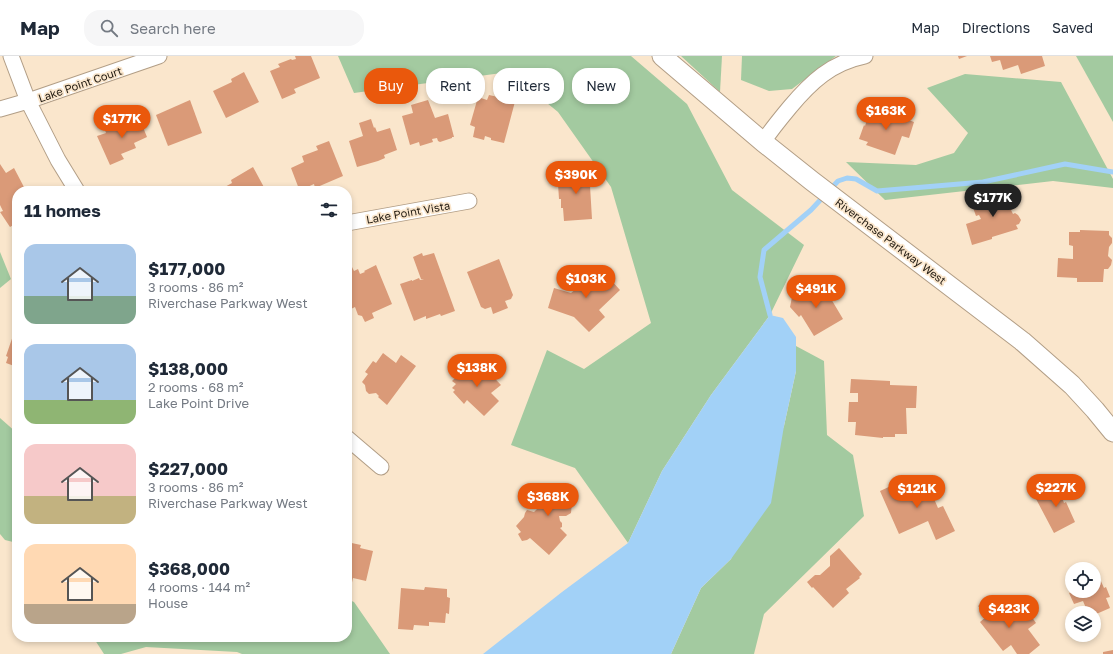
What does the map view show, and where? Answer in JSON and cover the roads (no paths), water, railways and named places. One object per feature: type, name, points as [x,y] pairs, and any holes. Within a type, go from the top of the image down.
[{"type":"street","points":[[12,56],[28,101],[58,160],[74,186]]},
{"type":"street","name":"Lake Point Court","points":[[0,109],[28,101],[159,56]]},
{"type":"street","name":"Riverchase Parkway West","points":[[662,56],[763,142],[812,181],[1022,341],[1072,385],[1113,432]]},
{"type":"street","points":[[763,142],[771,130],[806,89],[821,75],[835,66],[865,56]]},
{"type":"street","name":"Lake Point Vista","points":[[352,222],[469,201]]},
{"type":"street","points":[[352,442],[382,467]]},
{"type":"water","points":[[770,315],[783,318],[796,337],[796,371],[784,426],[771,503],[731,559],[701,588],[671,654],[483,654],[562,592],[628,543],[662,471],[711,395]]},
{"type":"waterway","points":[[770,315],[760,277],[764,250],[811,210],[838,181],[847,178],[856,179],[877,191],[983,182],[1065,164],[1113,172]]}]
